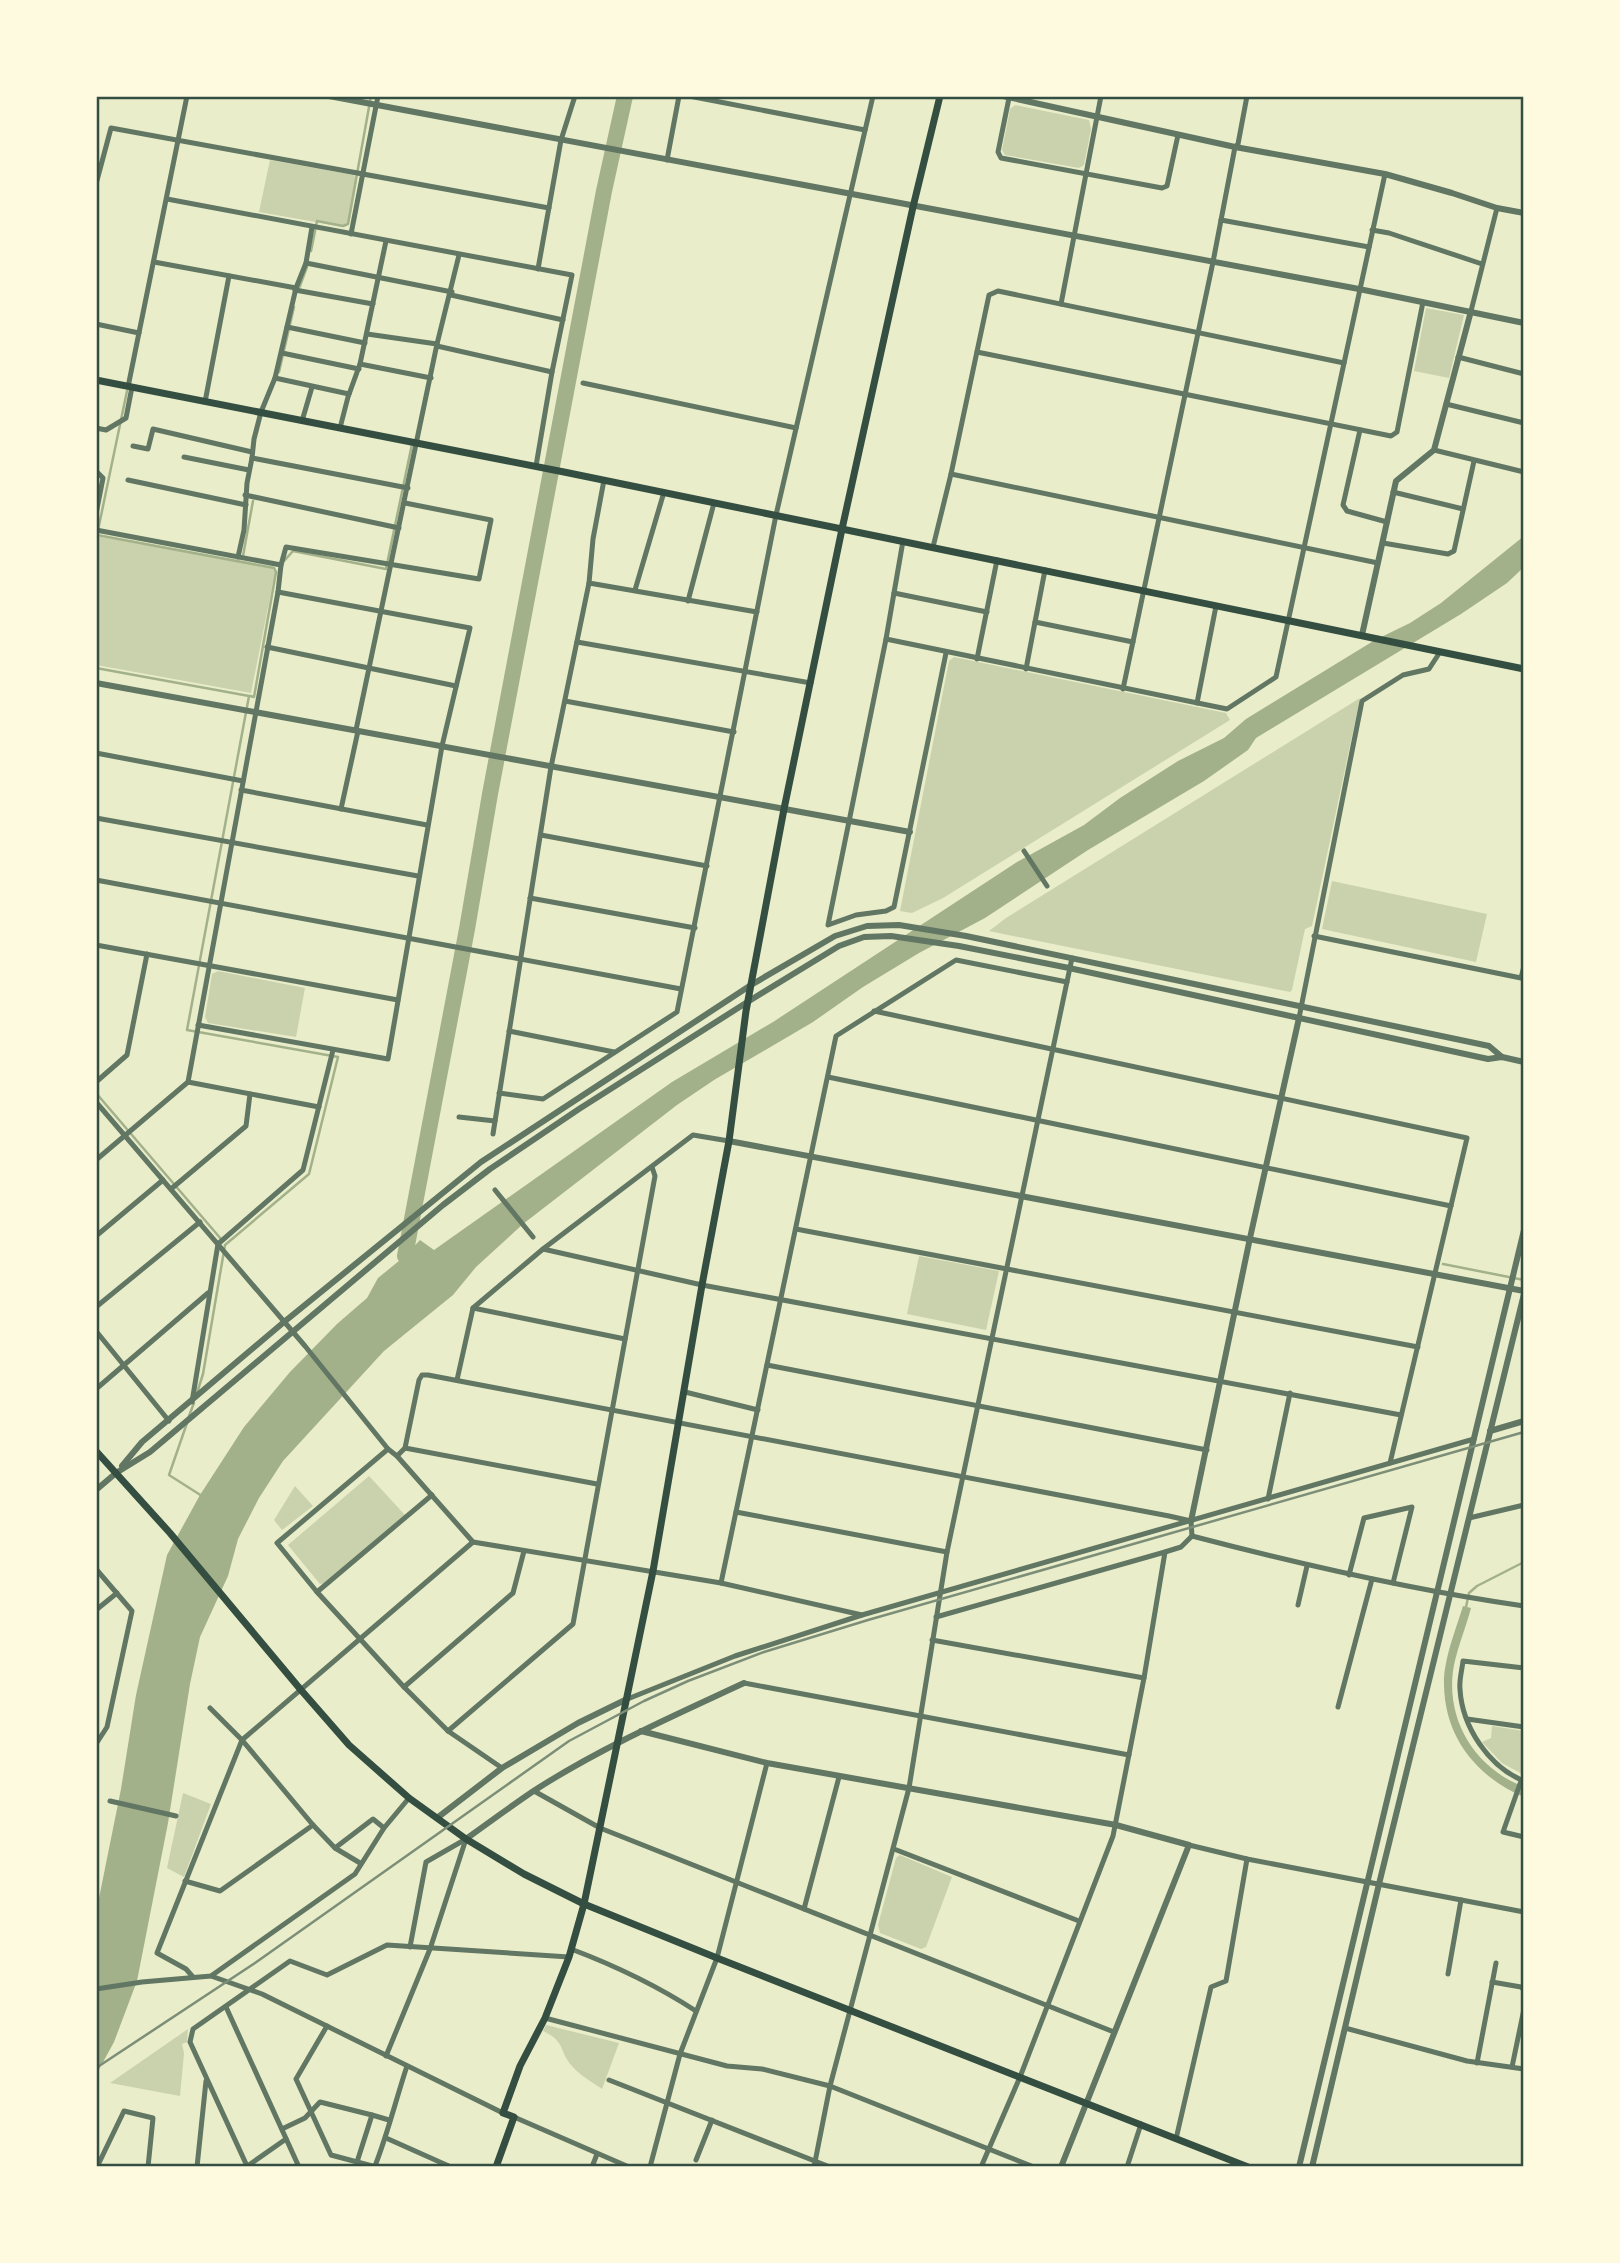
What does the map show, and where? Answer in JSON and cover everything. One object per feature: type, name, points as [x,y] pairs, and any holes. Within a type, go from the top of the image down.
[{"type":"main road","points":[[496,2167],[514,2117],[503,2113],[520,2066],[545,2018],[570,1953],[584,1904],[653,1571],[729,1141],[751,985],[784,809],[842,529],[940,96]]},
{"type":"main road","points":[[96,380],[536,466],[1524,669]]},
{"type":"main road","points":[[96,1451],[170,1533],[349,1745],[409,1798],[466,1839],[524,1874],[584,1904],[1248,2167]]},
{"type":"street","points":[[96,428],[106,430],[126,418],[139,333],[187,96]]},
{"type":"street","points":[[330,96],[1359,289],[1524,323]]},
{"type":"street","points":[[351,234],[378,96]]},
{"type":"street","points":[[538,269],[561,140],[575,96]]},
{"type":"street","points":[[667,160],[679,96]]},
{"type":"street","points":[[689,96],[865,130]]},
{"type":"street","points":[[499,1093],[543,1099],[677,1012],[776,515],[873,96]]},
{"type":"street","points":[[1061,304],[1101,96]]},
{"type":"street","points":[[1124,689],[1247,96]]},
{"type":"street","points":[[1178,135],[1167,186],[1162,188],[1001,158],[998,152],[1006,97],[1235,147],[1385,174],[1524,214]]},
{"type":"street","points":[[96,184],[111,128],[549,208]]},
{"type":"street","points":[[886,639],[1227,709],[1276,677],[1385,174]]},
{"type":"street","points":[[167,200],[572,275],[536,466]]},
{"type":"street","points":[[1362,635],[1396,481],[1434,450],[1497,208]]},
{"type":"street","points":[[1221,220],[1369,247]]},
{"type":"street","points":[[238,557],[244,530],[245,495],[261,412],[282,353],[295,289],[306,262],[313,227]]},
{"type":"street","points":[[1372,230],[1390,233],[1482,264]]},
{"type":"street","points":[[340,428],[360,367],[386,241]]},
{"type":"street","points":[[341,809],[437,345],[459,255]]},
{"type":"street","points":[[154,262],[373,304]]},
{"type":"street","points":[[306,262],[563,320]]},
{"type":"street","points":[[205,402],[229,276]]},
{"type":"street","points":[[933,547],[989,295],[998,291],[1344,363]]},
{"type":"street","points":[[977,352],[1391,436],[1397,432],[1423,302]]},
{"type":"street","points":[[96,324],[139,333]]},
{"type":"street","points":[[287,327],[365,343]]},
{"type":"street","points":[[367,334],[437,345],[552,372]]},
{"type":"street","points":[[282,353],[431,378]]},
{"type":"street","points":[[1458,357],[1524,374]]},
{"type":"street","points":[[275,377],[349,394]]},
{"type":"street","points":[[583,383],[796,428]]},
{"type":"street","points":[[302,421],[312,387]]},
{"type":"street","points":[[1446,404],[1524,423]]},
{"type":"street","points":[[132,446],[148,449],[153,429],[252,455],[408,488]]},
{"type":"street","points":[[1360,430],[1343,505],[1346,511],[1387,522]]},
{"type":"street","points":[[1434,450],[1524,472]]},
{"type":"street","points":[[184,457],[249,470]]},
{"type":"street","points":[[1382,543],[1448,554],[1454,551],[1474,461]]},
{"type":"street","points":[[96,471],[103,478],[96,514]]},
{"type":"street","points":[[951,474],[1378,563]]},
{"type":"street","points":[[128,480],[246,505]]},
{"type":"street","points":[[493,1135],[551,767],[589,583],[593,539],[604,480]]},
{"type":"street","points":[[635,590],[664,492]]},
{"type":"street","points":[[1393,492],[1463,509]]},
{"type":"street","points":[[245,495],[399,528]]},
{"type":"street","points":[[96,1160],[188,1082],[286,547],[479,579],[491,520],[405,503]]},
{"type":"street","points":[[688,601],[714,503]]},
{"type":"street","points":[[96,530],[281,565]]},
{"type":"street","points":[[903,541],[886,639],[828,925],[856,915],[894,908],[946,653]]},
{"type":"street","points":[[977,659],[997,561]]},
{"type":"street","points":[[1026,669],[1045,570]]},
{"type":"street","points":[[589,583],[757,612]]},
{"type":"street","points":[[198,1025],[388,1059],[442,746],[470,628],[278,592]]},
{"type":"street","points":[[894,593],[987,612]]},
{"type":"street","points":[[1197,703],[1216,606]]},
{"type":"street","points":[[1035,622],[1133,642]]},
{"type":"street","points":[[577,642],[811,684]]},
{"type":"street","points":[[267,648],[456,685]]},
{"type":"street","points":[[936,1616],[1181,1547],[1192,1536],[1191,1521],[1302,1006],[1362,701],[1403,675],[1429,669],[1440,652]]},
{"type":"street","points":[[96,683],[910,832]]},
{"type":"street","points":[[565,701],[734,732]]},
{"type":"street","points":[[96,753],[243,781]]},
{"type":"street","points":[[241,790],[427,825]]},
{"type":"street","points":[[96,818],[418,876]]},
{"type":"street","points":[[541,835],[706,866]]},
{"type":"street","points":[[1024,851],[1047,886]]},
{"type":"street","points":[[96,880],[681,989]]},
{"type":"street","points":[[530,898],[695,928]]},
{"type":"street","points":[[116,1473],[142,1442],[481,1162],[751,985],[835,936],[867,926],[899,925],[1072,958],[1489,1046],[1502,1058]]},
{"type":"street","points":[[96,1490],[116,1473],[150,1452],[443,1205],[490,1169],[749,1001],[839,946],[864,937],[891,936],[953,945],[1488,1059],[1502,1058],[1524,1062]]},
{"type":"street","points":[[1314,936],[1521,978],[1524,966]]},
{"type":"street","points":[[96,945],[398,1000]]},
{"type":"street","points":[[96,1082],[127,1055],[147,954]]},
{"type":"street","points":[[814,2164],[830,2086],[909,1788],[947,1552],[1072,958]]},
{"type":"street","points":[[721,1583],[836,1036],[956,960],[1067,982]]},
{"type":"street","points":[[874,1011],[1467,1138],[1390,1463]]},
{"type":"street","points":[[509,1031],[614,1052]]},
{"type":"street","points":[[192,1402],[218,1244],[303,1170],[333,1050]]},
{"type":"street","points":[[828,1077],[1451,1206]]},
{"type":"street","points":[[188,1082],[319,1107]]},
{"type":"street","points":[[171,1189],[246,1126],[250,1094]]},
{"type":"street","points":[[96,1102],[305,1346],[388,1449],[472,1542],[721,1583],[862,1615]]},
{"type":"street","points":[[459,1117],[495,1121]]},
{"type":"street","points":[[457,1380],[473,1308],[543,1249],[694,1135],[1510,1287],[1524,1293],[1312,2167]]},
{"type":"street","points":[[448,1731],[573,1625],[655,1176],[652,1167]]},
{"type":"street","points":[[96,1236],[163,1180]]},
{"type":"street","points":[[495,1190],[534,1237]]},
{"type":"street","points":[[96,1307],[200,1222]]},
{"type":"street","points":[[796,1229],[1418,1347]]},
{"type":"street","points":[[1298,2167],[1524,1230]]},
{"type":"street","points":[[543,1249],[702,1285],[1401,1415]]},
{"type":"street","points":[[96,1389],[209,1293]]},
{"type":"street","points":[[473,1308],[625,1339]]},
{"type":"street","points":[[96,1331],[169,1421]]},
{"type":"street","points":[[767,1365],[1207,1450]]},
{"type":"street","points":[[397,1456],[405,1448],[419,1380],[422,1375],[428,1375],[1191,1521]]},
{"type":"street","points":[[685,1392],[758,1410]]},
{"type":"street","points":[[1268,1499],[1290,1393]]},
{"type":"street","points":[[1490,1431],[1524,1421]]},
{"type":"street","points":[[437,1818],[502,1768],[578,1723],[625,1700],[735,1656],[862,1615],[1474,1439]]},
{"type":"street","points":[[405,1448],[597,1484]]},
{"type":"street","points":[[388,1449],[277,1543],[317,1592],[404,1687],[448,1731],[502,1768]]},
{"type":"street","points":[[317,1592],[432,1495]]},
{"type":"street","points":[[1469,1518],[1524,1505]]},
{"type":"street","points":[[1349,1575],[1363,1518],[1412,1507],[1393,1583]]},
{"type":"street","points":[[736,1512],[947,1552]]},
{"type":"street","points":[[1192,1536],[1349,1575],[1436,1593],[1524,1606]]},
{"type":"street","points":[[193,1977],[186,1969],[157,1953],[242,1740],[472,1542]]},
{"type":"street","points":[[404,1687],[513,1593],[524,1551]]},
{"type":"street","points":[[981,2167],[1020,2077],[1113,1836],[1165,1552]]},
{"type":"street","points":[[1297,1605],[1307,1566]]},
{"type":"street","points":[[96,1569],[132,1611],[107,1727],[96,1744]]},
{"type":"street","points":[[1338,1707],[1372,1579]]},
{"type":"street","points":[[96,1609],[117,1593]]},
{"type":"street","points":[[932,1640],[1144,1678]]},
{"type":"street","points":[[1524,1668],[1463,1661],[1460,1689],[1466,1719],[1480,1745],[1497,1764],[1522,1781],[1503,1832],[1524,1837]]},
{"type":"street","points":[[410,1947],[426,1862],[466,1839],[534,1791],[641,1731],[744,1684],[1129,1755]]},
{"type":"street","points":[[210,1708],[242,1740],[313,1825],[335,1847],[360,1863]]},
{"type":"street","points":[[1466,1719],[1524,1727]]},
{"type":"street","points":[[641,1731],[767,1763],[1116,1825],[1247,1859],[1524,1912]]},
{"type":"street","points":[[650,2167],[680,2054],[717,1958],[767,1763]]},
{"type":"street","points":[[804,1909],[839,1777]]},
{"type":"street","points":[[534,1791],[600,1828],[1114,2032]]},
{"type":"street","points":[[211,1976],[355,1874],[384,1828],[409,1798]]},
{"type":"street","points":[[110,1801],[176,1816]]},
{"type":"street","points":[[335,1847],[373,1819],[384,1828]]},
{"type":"street","points":[[186,1881],[220,1891],[313,1825]]},
{"type":"street","points":[[387,2056],[430,1949],[466,1839]]},
{"type":"street","points":[[1061,2167],[1189,1845]]},
{"type":"street","points":[[894,1849],[1079,1921]]},
{"type":"street","points":[[1176,2139],[1210,1987],[1226,1981],[1247,1859]]},
{"type":"street","points":[[1448,1974],[1461,1900]]},
{"type":"street","points":[[286,2139],[247,2166],[190,2042],[193,2029],[290,1961],[327,1975],[387,1945],[430,1949],[570,1953],[611,1964],[658,1987],[696,2011]]},
{"type":"street","points":[[1477,2063],[1496,1963]]},
{"type":"street","points":[[96,1989],[211,1976],[249,1988],[503,2113]]},
{"type":"street","points":[[1492,1982],[1521,1987],[1524,1990]]},
{"type":"street","points":[[226,2007],[299,2167]]},
{"type":"street","points":[[1512,2067],[1524,2009]]},
{"type":"street","points":[[545,2018],[727,2066],[762,2069],[830,2086],[1034,2167]]},
{"type":"street","points":[[327,2026],[296,2079],[331,2155],[375,2166],[407,2066]]},
{"type":"street","points":[[1345,2028],[1477,2063],[1524,2069]]},
{"type":"street","points":[[197,2167],[207,2078]]},
{"type":"street","points":[[609,2080],[814,2164],[830,2167]]},
{"type":"street","points":[[282,2129],[305,2118],[320,2102],[389,2120]]},
{"type":"street","points":[[97,2167],[124,2111],[153,2118],[148,2167]]},
{"type":"street","points":[[357,2162],[372,2115]]},
{"type":"street","points":[[514,2117],[629,2167]]},
{"type":"street","points":[[696,2161],[712,2120]]},
{"type":"street","points":[[1127,2167],[1141,2124]]},
{"type":"street","points":[[386,2138],[451,2167]]},
{"type":"street","points":[[592,2167],[597,2154]]},
{"type":"shaded area","points":[[1015,105],[1089,120],[1091,129],[1084,165],[1079,168],[1005,155],[1002,150],[1010,109]]},
{"type":"shaded area","points":[[270,160],[354,175],[357,181],[349,224],[344,227],[259,212]]},
{"type":"shaded area","points":[[1426,308],[1464,315],[1449,378],[1414,371]]},
{"type":"shaded area","points":[[96,536],[272,568],[275,572],[251,693],[96,665]]},
{"type":"shaded area","points":[[1524,536],[1524,567],[1507,583],[1461,614],[1256,738],[1248,750],[1204,781],[1088,850],[985,918],[863,987],[813,1022],[677,1105],[523,1224],[476,1267],[453,1295],[384,1351],[283,1461],[259,1498],[238,1539],[228,1576],[200,1637],[137,1981],[114,2042],[96,2075],[96,1913],[121,1789],[136,1695],[167,1555],[200,1495],[244,1427],[290,1372],[367,1298],[378,1278],[420,1240],[434,1250],[672,1082],[773,1022],[1017,862],[1084,825],[1178,761],[1224,738],[1246,719],[1441,603]]},
{"type":"shaded area","points":[[954,657],[1226,713],[1230,720],[943,898],[912,913],[900,911],[949,661]]},
{"type":"shaded area","points":[[1360,698],[1312,926],[1305,929],[1290,992],[989,931],[1006,918]]},
{"type":"shaded area","points":[[1332,881],[1487,914],[1476,962],[1322,929]]},
{"type":"shaded area","points":[[218,971],[305,988],[296,1037],[208,1023],[205,1017],[212,974]]},
{"type":"shaded area","points":[[919,1256],[999,1271],[986,1330],[907,1314]]},
{"type":"shaded area","points":[[369,1476],[405,1515],[326,1583],[320,1584],[288,1545]]},
{"type":"shaded area","points":[[295,1486],[313,1506],[282,1530],[274,1520]]},
{"type":"shaded area","points":[[1463,1606],[1471,1608],[1454,1665],[1452,1685],[1459,1722],[1478,1754],[1491,1768],[1524,1787],[1524,1797],[1507,1789],[1478,1767],[1457,1738],[1450,1722],[1444,1676],[1450,1645]]},
{"type":"shaded area","points":[[1492,1726],[1524,1731],[1524,1775],[1502,1763],[1482,1742],[1491,1738]]},
{"type":"shaded area","points":[[183,1793],[211,1804],[184,1877],[167,1868]]},
{"type":"shaded area","points":[[900,1855],[952,1877],[926,1947],[921,1949],[880,1933],[878,1925],[896,1858]]},
{"type":"shaded area","points":[[546,2025],[619,2043],[602,2089],[571,2065],[559,2042],[543,2031]]},
{"type":"shaded area","points":[[188,2029],[187,2042],[182,2044],[184,2053],[180,2096],[110,2083]]},
{"type":"waterway","points":[[311,251],[317,221],[343,226],[348,224],[371,96]]},
{"type":"waterway","points":[[419,1270],[405,1256],[604,191],[625,96]]},
{"type":"waterway","points":[[298,291],[307,267]]},
{"type":"waterway","points":[[279,372],[294,307]]},
{"type":"waterway","points":[[127,391],[97,535],[274,568],[276,572],[254,697],[250,696]]},
{"type":"waterway","points":[[284,561],[293,551],[386,569],[412,444]]},
{"type":"waterway","points":[[243,556],[253,501]]},
{"type":"waterway","points":[[96,668],[249,696],[187,1030],[338,1057],[309,1174],[225,1245],[203,1374],[197,1393]]},
{"type":"waterway","points":[[96,1093],[221,1239]]},
{"type":"waterway","points":[[1443,1264],[1524,1280]]},
{"type":"waterway","points":[[189,1416],[194,1403]]},
{"type":"waterway","points":[[187,1423],[169,1475],[202,1496]]},
{"type":"waterway","points":[[1466,1607],[1469,1593],[1477,1586],[1524,1562]]},
{"type":"railway","points":[[96,2068],[255,1963],[569,1741],[688,1681],[764,1652],[868,1620],[1524,1432]]}]
